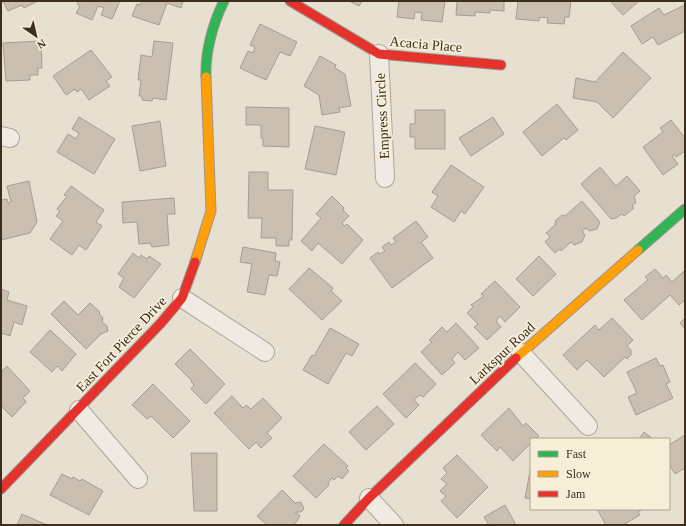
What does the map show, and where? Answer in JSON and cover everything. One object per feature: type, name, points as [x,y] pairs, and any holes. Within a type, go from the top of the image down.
[{"type":"street","name":"East Fort Pierce Drive","points":[[1,489],[79,410],[160,324],[182,298],[198,254],[210,211],[206,68],[216,18],[224,1]]},
{"type":"street","name":"Acacia Place","points":[[290,1],[379,54],[500,65]]},
{"type":"street","name":"Empress Circle","points":[[379,54],[385,178]]},
{"type":"street","name":"Larkspur Road","points":[[344,525],[369,498],[520,353],[682,218]]},
{"type":"street","points":[[182,298],[265,352]]},
{"type":"street","points":[[520,353],[588,426]]},
{"type":"street","points":[[79,410],[138,479]]},
{"type":"street","points":[[369,498],[394,525]]},
{"type":"building","points":[[3,1],[38,1],[24,8],[22,5],[8,11]]},
{"type":"building","points":[[79,1],[120,1],[112,19],[101,15],[104,8],[98,6],[92,20],[76,13],[80,6],[77,4]]},
{"type":"building","points":[[142,1],[183,1],[181,8],[167,3],[159,25],[132,16],[137,4],[140,5]]},
{"type":"building","points":[[349,1],[362,1],[359,6]]},
{"type":"building","points":[[399,1],[445,1],[442,22],[421,20],[422,13],[415,12],[414,19],[397,17]]},
{"type":"building","points":[[457,1],[504,1],[504,11],[490,10],[490,13],[475,12],[475,16],[456,15]]},
{"type":"building","points":[[518,1],[571,1],[569,17],[565,17],[564,24],[547,23],[548,18],[540,17],[539,21],[516,19]]},
{"type":"building","points":[[610,1],[639,1],[623,15]]},
{"type":"building","points":[[685,5],[685,31],[658,45],[653,37],[642,44],[631,26],[659,8],[664,15]]},
{"type":"building","points":[[260,24],[297,42],[290,56],[280,52],[266,80],[240,68],[248,51],[253,53],[255,47],[250,45]]},
{"type":"building","points":[[41,41],[42,68],[38,68],[38,75],[30,75],[30,80],[6,81],[3,43]]},
{"type":"building","points":[[154,41],[173,43],[166,100],[153,98],[152,101],[142,100],[142,96],[139,96],[141,80],[138,80],[141,55],[152,57]]},
{"type":"building","points":[[91,50],[112,77],[106,81],[110,86],[89,100],[81,89],[77,92],[75,89],[66,95],[53,76]]},
{"type":"building","points":[[623,52],[651,78],[613,118],[597,102],[573,98],[576,78],[595,82]]},
{"type":"building","points":[[320,56],[336,65],[335,68],[345,74],[351,106],[339,108],[340,112],[322,115],[319,95],[304,86]]},
{"type":"building","points":[[557,104],[578,130],[566,140],[564,138],[542,156],[523,132]]},
{"type":"building","points":[[246,107],[289,108],[289,147],[263,146],[263,138],[261,138],[261,125],[246,125]]},
{"type":"building","points":[[415,110],[445,110],[445,149],[415,149],[415,137],[410,137],[410,124],[415,124]]},
{"type":"building","points":[[79,117],[115,139],[94,174],[57,152],[68,134],[76,139],[79,133],[72,129]]},
{"type":"building","points":[[493,117],[504,134],[471,156],[459,138]]},
{"type":"building","points":[[671,120],[685,138],[685,151],[676,157],[674,154],[672,156],[678,164],[663,175],[643,147],[663,132],[660,128]]},
{"type":"building","points":[[160,121],[166,166],[140,171],[132,126]]},
{"type":"building","points":[[315,126],[345,132],[336,175],[305,169]]},
{"type":"building","points":[[451,165],[484,187],[465,214],[461,211],[454,222],[431,207],[438,196],[432,192]]},
{"type":"building","points":[[600,167],[616,186],[627,176],[640,191],[634,196],[636,203],[632,206],[634,208],[624,216],[622,214],[611,219],[581,184]]},
{"type":"building","points":[[249,172],[268,172],[268,190],[293,190],[292,240],[289,240],[289,246],[276,246],[276,238],[261,238],[262,218],[248,218]]},
{"type":"building","points":[[29,181],[37,222],[30,233],[1,240],[1,200],[7,199],[8,203],[11,202],[7,186]]},
{"type":"building","points":[[71,186],[104,210],[96,222],[102,226],[86,250],[79,245],[72,255],[50,239],[63,221],[56,216],[60,211],[57,209],[67,196],[64,195]]},
{"type":"building","points":[[332,196],[344,208],[343,210],[349,216],[342,223],[345,226],[347,224],[363,240],[342,264],[318,243],[312,251],[301,241],[321,218],[316,214]]},
{"type":"building","points":[[174,198],[175,214],[167,214],[169,245],[152,247],[150,243],[139,244],[137,222],[123,223],[122,202]]},
{"type":"building","points":[[582,201],[600,222],[597,229],[589,231],[586,228],[582,231],[585,235],[582,242],[574,245],[571,242],[561,251],[560,249],[555,253],[545,242],[550,237],[546,233],[555,225],[556,220],[562,215],[565,216]]},
{"type":"building","points":[[416,221],[428,237],[421,242],[433,258],[392,288],[370,258],[378,252],[380,254],[385,251],[382,247],[389,242],[391,245],[396,242],[393,238]]},
{"type":"building","points":[[243,247],[276,253],[275,261],[280,262],[277,276],[269,275],[265,295],[247,292],[252,264],[240,262]]},
{"type":"building","points":[[133,253],[139,258],[141,255],[147,259],[149,256],[161,264],[134,298],[119,287],[124,278],[118,274]]},
{"type":"building","points":[[539,256],[556,274],[533,296],[516,279]]},
{"type":"building","points":[[309,268],[333,288],[331,291],[342,301],[322,320],[289,289]]},
{"type":"building","points":[[655,269],[663,278],[666,275],[672,282],[684,271],[685,300],[679,305],[670,295],[642,320],[624,300],[648,280],[645,277]]},
{"type":"building","points":[[495,281],[520,307],[505,322],[500,316],[496,321],[501,327],[487,340],[474,327],[478,324],[467,313],[473,307],[471,305],[484,296],[481,294]]},
{"type":"building","points":[[1,289],[9,292],[7,300],[27,306],[22,325],[14,322],[10,336],[1,333]]},
{"type":"building","points":[[64,301],[78,315],[90,303],[100,312],[99,313],[103,318],[102,322],[107,326],[108,331],[101,334],[86,349],[51,314]]},
{"type":"building","points":[[612,318],[633,340],[627,346],[631,350],[631,355],[627,359],[625,357],[604,377],[587,360],[577,370],[563,355],[595,325],[599,330]]},
{"type":"building","points":[[685,318],[685,329],[680,323]]},
{"type":"building","points":[[456,323],[479,348],[465,360],[458,352],[452,359],[455,363],[442,375],[421,352],[432,342],[429,340],[442,327],[447,332]]},
{"type":"building","points":[[330,328],[359,344],[352,356],[346,353],[328,384],[303,370],[312,355],[314,356]]},
{"type":"building","points":[[50,330],[76,354],[62,371],[57,366],[52,372],[30,352]]},
{"type":"building","points":[[190,349],[225,384],[206,404],[191,389],[194,385],[191,382],[192,381],[175,364]]},
{"type":"building","points":[[656,358],[660,366],[663,365],[670,382],[666,384],[673,398],[636,415],[628,397],[637,393],[627,372]]},
{"type":"building","points":[[415,363],[436,384],[423,397],[420,395],[414,400],[419,405],[406,418],[383,394]]},
{"type":"building","points":[[7,366],[30,391],[23,398],[26,402],[12,417],[1,406],[1,372]]},
{"type":"building","points":[[153,384],[190,421],[173,438],[151,416],[147,419],[132,405]]},
{"type":"building","points":[[232,396],[243,408],[246,405],[251,409],[263,398],[282,418],[267,433],[272,438],[261,448],[256,442],[249,449],[214,413]]},
{"type":"building","points":[[377,406],[394,424],[366,450],[349,432]]},
{"type":"building","points":[[509,408],[523,426],[526,423],[539,436],[536,438],[530,438],[530,444],[513,461],[500,447],[497,451],[481,435]]},
{"type":"building","points":[[644,432],[652,438],[640,438]]},
{"type":"building","points":[[685,435],[685,468],[675,474],[670,466],[670,444]]},
{"type":"building","points":[[324,444],[348,466],[346,468],[349,471],[342,479],[338,476],[334,480],[332,478],[328,483],[329,485],[316,498],[293,476]]},
{"type":"building","points":[[191,453],[217,453],[217,511],[194,511]]},
{"type":"building","points":[[457,455],[488,487],[457,518],[441,501],[446,496],[440,491],[447,484],[441,479],[447,473],[443,468]]},
{"type":"building","points":[[530,471],[530,499],[525,498]]},
{"type":"building","points":[[62,474],[80,481],[82,479],[103,491],[89,515],[50,495]]},
{"type":"building","points":[[282,490],[295,503],[301,502],[304,509],[301,512],[295,512],[300,516],[294,525],[267,525],[257,516]]},
{"type":"building","points":[[505,505],[516,525],[489,525],[484,517]]},
{"type":"building","points":[[598,510],[641,510],[638,512],[640,515],[623,525],[606,525]]},
{"type":"building","points":[[22,514],[47,525],[17,525]]},
{"type":"traffic: fast","points":[[206,77],[210,38],[224,1]]},
{"type":"traffic: fast","points":[[638,250],[685,209]]},
{"type":"traffic: slow","points":[[195,262],[211,211],[206,77]]},
{"type":"traffic: slow","points":[[516,358],[638,250]]},
{"type":"traffic: jam","points":[[290,1],[379,54],[501,65]]},
{"type":"traffic: jam","points":[[1,489],[160,324],[182,298],[195,262]]},
{"type":"traffic: jam","points":[[344,525],[369,498],[516,358]]}]
